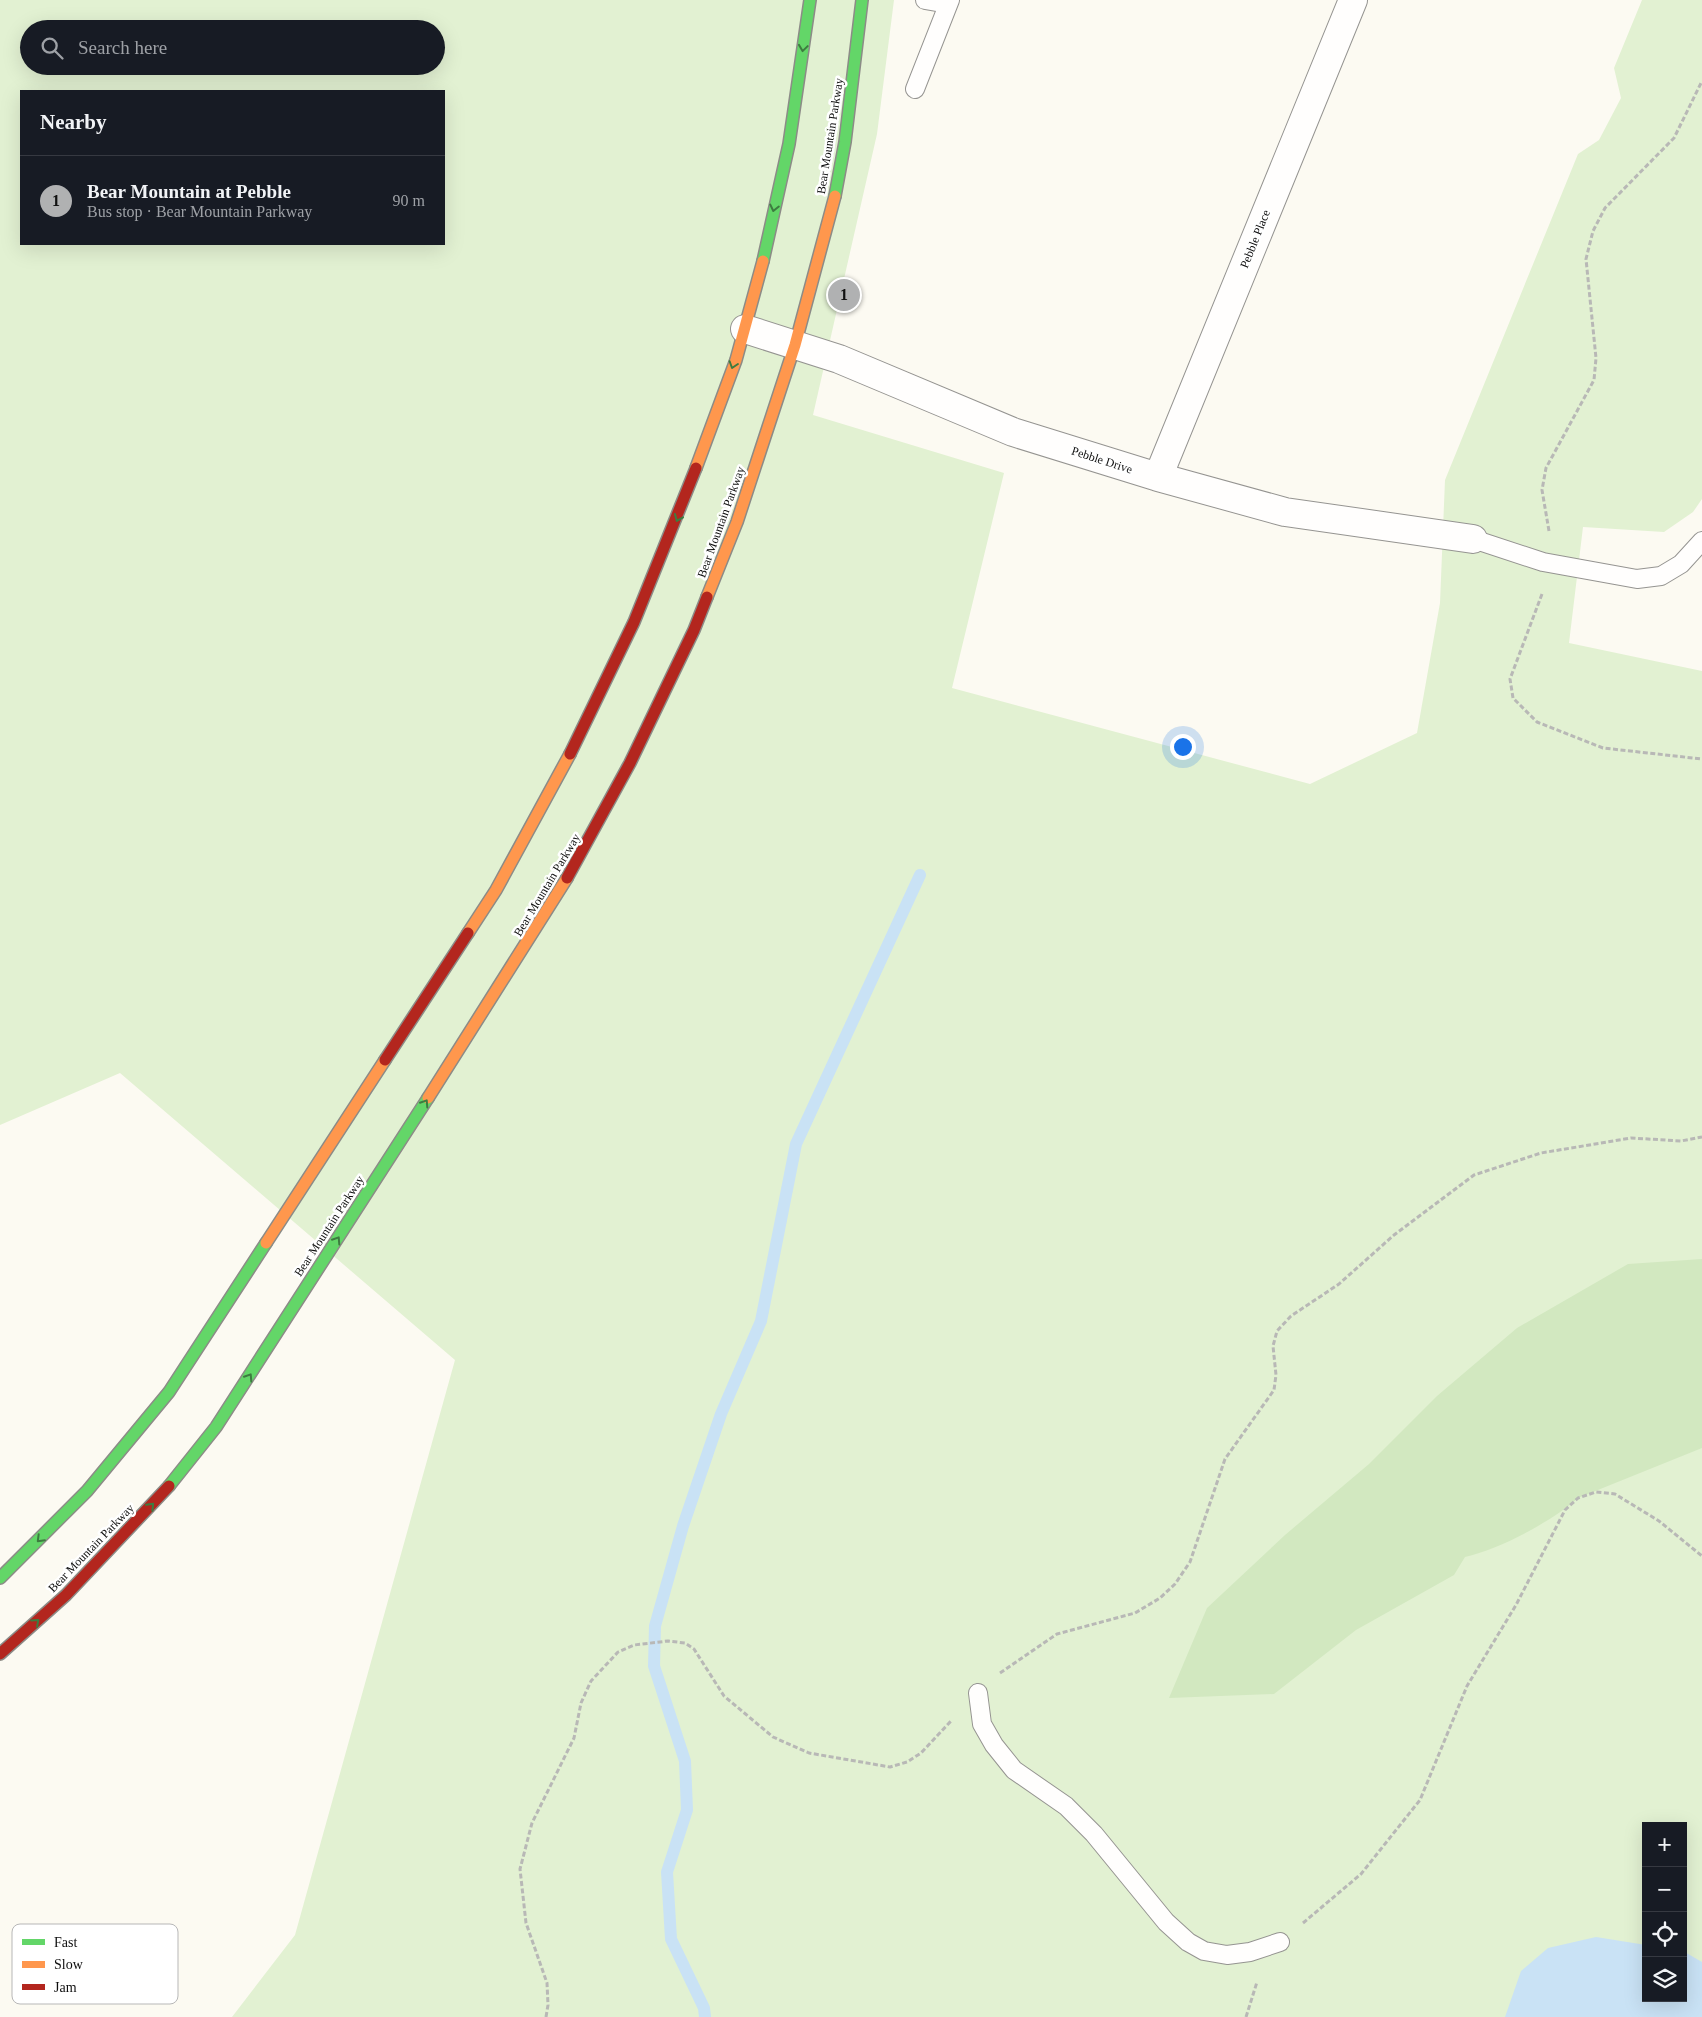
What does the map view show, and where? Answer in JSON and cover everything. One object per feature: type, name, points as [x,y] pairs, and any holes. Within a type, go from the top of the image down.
[{"type":"street","points":[[0,1578],[87,1491],[169,1392],[500,882],[540,814],[638,613],[683,505],[745,329],[793,120],[810,0]]},
{"type":"street","name":"Bear Mountain Parkway","points":[[0,1654],[66,1595],[160,1497],[216,1427],[539,925],[588,845],[694,630],[737,522],[795,345],[832,210],[845,142],[862,0]]},
{"type":"street","name":"Pebble Place","points":[[1158,478],[1353,0]]},
{"type":"street","name":"Pebble Drive","points":[[745,329],[839,359],[1014,432],[1158,478],[1285,512],[1474,539]]},
{"type":"lane","points":[[916,89],[949,2],[925,0]]},
{"type":"lane","points":[[1474,539],[1543,562],[1637,579],[1662,576],[1681,564],[1702,541]]},
{"type":"lane","points":[[978,1693],[982,1724],[994,1745],[1014,1770],[1066,1806],[1094,1834],[1166,1922],[1188,1942],[1204,1951],[1227,1955],[1250,1952],[1280,1942]]},
{"type":"path","points":[[1702,81],[1674,138],[1605,208],[1593,231],[1586,259],[1596,358],[1594,380],[1546,468],[1542,490],[1549,532],[1543,562],[1542,593],[1510,679],[1514,698],[1537,722],[1603,748],[1702,759]]},
{"type":"path","points":[[546,2017],[548,2005],[547,1983],[526,1923],[520,1870],[532,1823],[574,1738],[580,1704],[592,1681],[618,1652],[634,1645],[668,1641],[685,1643],[694,1649],[724,1696],[773,1736],[810,1753],[890,1768],[907,1762],[921,1753],[1006,1666],[1057,1634],[1135,1613],[1160,1598],[1175,1584],[1190,1562],[1225,1458],[1274,1390],[1276,1375],[1272,1346],[1277,1331],[1291,1316],[1339,1284],[1394,1235],[1474,1175],[1541,1153],[1631,1138],[1681,1141],[1702,1137]]},
{"type":"path","points":[[1246,2017],[1250,1998],[1264,1964],[1280,1942],[1361,1874],[1420,1800],[1467,1686],[1516,1605],[1565,1510],[1578,1498],[1596,1492],[1615,1494],[1659,1521],[1702,1556]]},
{"type":"green space","points":[[0,0],[894,0],[877,134],[813,415],[1004,473],[952,688],[1310,784],[1417,733],[1440,603],[1445,480],[1578,154],[1599,140],[1621,98],[1614,68],[1642,0],[1702,0],[1702,499],[1693,512],[1664,532],[1583,527],[1569,643],[1702,671],[1702,2017],[232,2017],[295,1935],[455,1360],[120,1073],[0,1125]]},
{"type":"green space","points":[[1702,1259],[1702,1448],[1578,1498],[1554,1516],[1524,1534],[1494,1548],[1465,1557],[1454,1575],[1356,1630],[1274,1694],[1169,1698],[1207,1608],[1285,1535],[1369,1464],[1437,1396],[1517,1328],[1628,1264]]},
{"type":"water","points":[[1596,1937],[1642,1944],[1642,2002],[1687,2002],[1687,1953],[1702,1962],[1702,2017],[1505,2017],[1521,1971],[1548,1948]]},
{"type":"waterway","points":[[705,2017],[704,2008],[671,1939],[667,1872],[687,1810],[685,1761],[654,1666],[655,1626],[683,1526],[721,1414],[761,1321],[796,1144],[920,875]]},
{"type":"traffic: fast","points":[[763,261],[789,144],[810,0]]},
{"type":"traffic: fast","points":[[835,196],[845,142],[862,0]]},
{"type":"traffic: fast","points":[[169,1486],[216,1427],[428,1098]]},
{"type":"traffic: fast","points":[[0,1578],[87,1491],[169,1392],[266,1243]]},
{"type":"traffic: slow","points":[[707,597],[737,522],[795,345],[835,196]]},
{"type":"traffic: slow","points":[[696,468],[736,360],[763,261]]},
{"type":"traffic: slow","points":[[468,933],[496,890],[570,754]]},
{"type":"traffic: slow","points":[[428,1098],[567,878]]},
{"type":"traffic: slow","points":[[266,1243],[385,1060]]},
{"type":"traffic: jam","points":[[570,754],[634,622],[696,468]]},
{"type":"traffic: jam","points":[[567,878],[630,763],[694,630],[707,597]]},
{"type":"traffic: jam","points":[[385,1060],[468,933]]},
{"type":"traffic: jam","points":[[0,1654],[66,1595],[169,1486]]},
{"type":"place","name":"Bear Mountain at Pebble","points":[[844,295]]}]
